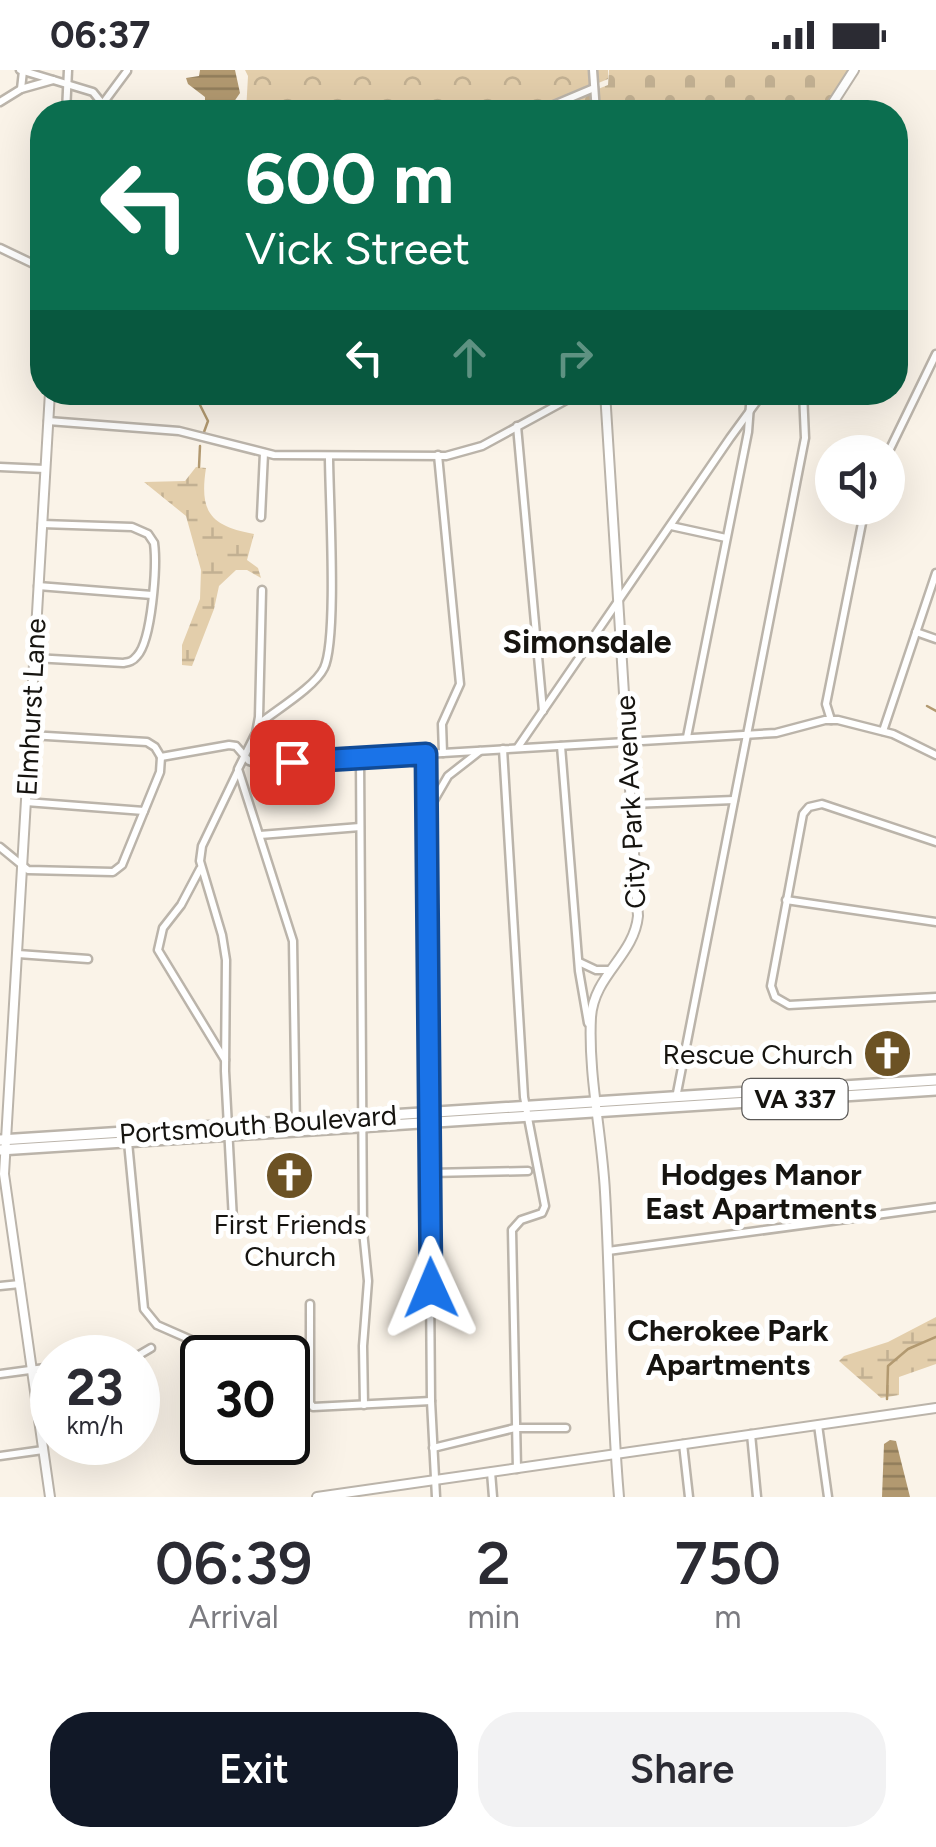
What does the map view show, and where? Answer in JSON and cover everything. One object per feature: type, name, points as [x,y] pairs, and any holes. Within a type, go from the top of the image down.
[{"type":"main road","name":"Portsmouth Boulevard","points":[[675,1102],[936,1080]]},
{"type":"main road","name":"Portsmouth Boulevard","points":[[3,1145],[597,1106],[936,1090]]},
{"type":"street","points":[[20,89],[22,70],[93,92],[102,100]]},
{"type":"street","points":[[67,100],[68,70]]},
{"type":"street","points":[[594,70],[595,100]]},
{"type":"street","points":[[835,100],[854,70]]},
{"type":"street","points":[[105,100],[127,71]]},
{"type":"street","points":[[0,102],[20,89],[54,80]]},
{"type":"street","points":[[566,100],[594,88]]},
{"type":"street","points":[[0,248],[30,262]]},
{"type":"street","points":[[896,435],[936,354]]},
{"type":"street","name":"Elmhurst Lane","points":[[30,1355],[5,1187],[3,1145],[18,954],[49,405]]},
{"type":"street","points":[[48,420],[178,430],[264,454],[438,456],[472,450],[557,405]]},
{"type":"street","name":"City Park Avenue","points":[[606,405],[637,925],[627,951],[610,970],[595,997],[592,1035],[608,1250],[610,1402],[619,1497]]},
{"type":"street","points":[[687,738],[752,405]]},
{"type":"street","points":[[518,748],[755,405]]},
{"type":"street","points":[[675,1102],[804,438],[804,405]]},
{"type":"street","points":[[518,426],[543,712]]},
{"type":"street","points":[[261,517],[264,454]]},
{"type":"street","points":[[258,724],[315,679],[326,663],[330,627],[329,456]]},
{"type":"street","points":[[438,456],[460,684],[442,724],[443,753]]},
{"type":"street","points":[[0,467],[45,468]]},
{"type":"street","points":[[34,658],[122,664],[132,660],[141,651],[152,595],[154,544],[143,530],[42,524]]},
{"type":"street","points":[[831,720],[826,704],[862,525]]},
{"type":"street","points":[[671,526],[726,538]]},
{"type":"street","points":[[883,731],[936,573]]},
{"type":"street","points":[[38,586],[152,595]]},
{"type":"street","points":[[233,1220],[225,947],[200,869],[202,846],[258,724],[262,590]]},
{"type":"street","points":[[916,632],[936,639]]},
{"type":"street","points":[[161,757],[230,745],[258,764],[790,731],[831,720],[883,731],[936,755]]},
{"type":"street","points":[[0,847],[22,866],[63,872],[113,872],[122,865],[160,772],[161,757],[147,742],[30,734]]},
{"type":"street","points":[[561,746],[578,961],[592,1035]]},
{"type":"street","points":[[503,749],[528,1111],[545,1206],[542,1213],[521,1220],[512,1230],[517,1468]]},
{"type":"street","points":[[426,814],[448,776],[480,751]]},
{"type":"street","points":[[426,754],[431,1401],[436,1497]]},
{"type":"street","points":[[360,758],[363,1230],[368,1281],[364,1405]]},
{"type":"street","points":[[238,770],[293,940],[296,1126]]},
{"type":"street","points":[[631,804],[734,800]]},
{"type":"street","points":[[26,802],[144,812]]},
{"type":"street","points":[[936,842],[822,804],[809,807],[803,817],[772,980],[775,997],[789,1004],[936,997]]},
{"type":"street","points":[[260,835],[360,827]]},
{"type":"street","points":[[200,869],[163,928],[158,950],[226,1060]]},
{"type":"street","points":[[786,900],[936,922]]},
{"type":"street","points":[[18,954],[88,958]]},
{"type":"street","points":[[578,961],[596,970],[610,970]]},
{"type":"street","points":[[126,1137],[144,1308],[157,1325],[180,1335]]},
{"type":"street","points":[[430,1174],[528,1171]]},
{"type":"street","points":[[608,1250],[936,1208]]},
{"type":"street","points":[[0,1286],[20,1284]]},
{"type":"street","points":[[310,1304],[311,1406],[431,1401]]},
{"type":"street","points":[[0,1374],[30,1369]]},
{"type":"street","points":[[317,1497],[936,1408]]},
{"type":"street","points":[[818,1425],[828,1497]]},
{"type":"street","points":[[433,1448],[515,1428],[566,1428]]},
{"type":"street","points":[[751,1434],[756,1497]]},
{"type":"street","points":[[684,1444],[689,1497]]},
{"type":"street","points":[[0,1456],[30,1452]]},
{"type":"street","name":"Elmhurst Lane","points":[[45,1465],[50,1497]]},
{"type":"street","points":[[491,1472],[494,1497]]},
{"type":"green space","points":[[245,70],[608,70],[608,79],[558,100],[247,100]]},
{"type":"green space","points":[[609,70],[851,70],[830,100],[571,100],[608,85]]},
{"type":"green space","points":[[196,467],[206,468],[205,496],[211,515],[227,527],[254,534],[247,560],[258,568],[261,578],[247,570],[236,570],[219,586],[192,666],[182,665],[182,645],[200,599],[201,570],[186,516],[144,482],[185,481]]},
{"type":"green space","points":[[936,1317],[936,1364],[899,1377],[899,1395],[881,1398],[839,1361],[888,1342]]},
{"type":"shaded area","points":[[200,70],[235,70],[240,93],[235,100],[205,100],[186,78],[199,76]]},
{"type":"shaded area","points":[[896,1441],[910,1497],[882,1497],[884,1444]]},
{"type":"waterway","points":[[200,405],[208,421],[204,432]]},
{"type":"waterway","points":[[199,467],[200,446]]},
{"type":"waterway","points":[[927,706],[936,711]]},
{"type":"waterway","points":[[887,1399],[888,1366],[908,1349],[936,1337]]},
{"type":"place","name":"Rescue Church","points":[[888,1054]]},
{"type":"place","name":"First Friends Church","points":[[290,1176]]},
{"type":"district","name":"Simonsdale","points":[[587,642]]},
{"type":"district","name":"Hodges Manor East Apartments","points":[[761,1191]]},
{"type":"district","name":"Cherokee Park Apartments","points":[[728,1347]]},
{"type":"route","points":[[292,762],[426,754],[431,1288]]}]
